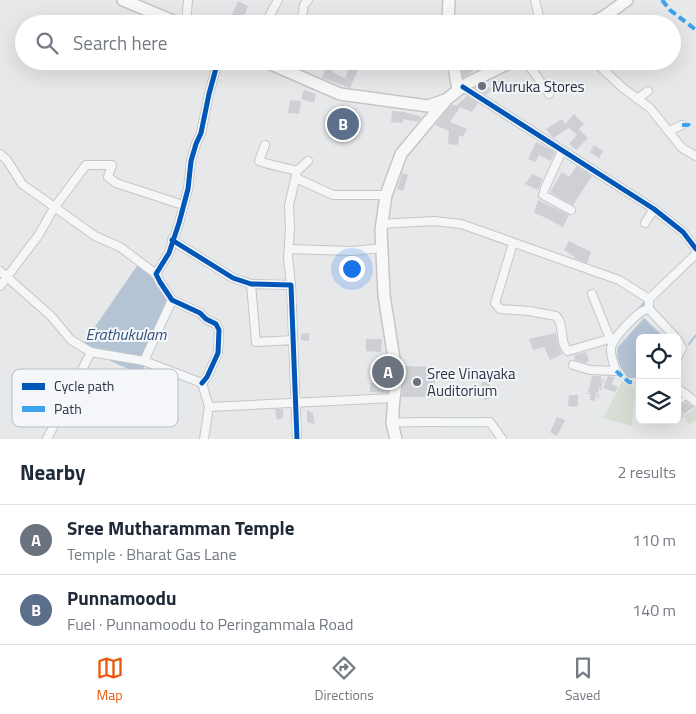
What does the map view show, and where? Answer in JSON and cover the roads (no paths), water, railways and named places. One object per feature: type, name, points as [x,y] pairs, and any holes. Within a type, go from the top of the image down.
[{"type":"main road","points":[[123,0],[159,15]]},
{"type":"main road","points":[[448,15],[449,0]]},
{"type":"main road","points":[[607,15],[627,0]]},
{"type":"main road","points":[[297,70],[340,94],[428,106],[447,99]]},
{"type":"main road","points":[[456,70],[461,88]]},
{"type":"main road","points":[[396,439],[392,423],[397,378],[384,295],[382,248],[382,224],[386,195],[402,154],[447,99],[461,88],[496,70]]},
{"type":"street","points":[[187,15],[188,0]]},
{"type":"street","points":[[270,15],[278,0]]},
{"type":"street","points":[[302,15],[304,5],[308,0]]},
{"type":"street","points":[[535,0],[539,15]]},
{"type":"street","points":[[156,274],[169,253],[188,189],[191,161],[201,132],[216,70]]},
{"type":"street","points":[[532,70],[549,94]]},
{"type":"street","points":[[604,70],[623,88],[650,108],[682,148],[696,156]]},
{"type":"street","points":[[461,88],[654,209],[683,232],[696,248]]},
{"type":"street","points":[[637,99],[648,91]]},
{"type":"street","points":[[668,131],[682,125]]},
{"type":"street","points":[[265,145],[259,161],[272,166],[283,167],[333,195],[386,195]]},
{"type":"street","points":[[562,151],[543,195],[571,210]]},
{"type":"street","points":[[0,154],[22,184],[95,236],[120,247],[156,274],[172,300],[180,302],[216,324],[220,330],[218,352],[207,377],[202,383]]},
{"type":"street","points":[[297,439],[292,340],[289,205],[296,175],[308,161]]},
{"type":"street","points":[[0,286],[38,236],[54,208],[86,165],[112,165],[108,177],[116,183],[183,205]]},
{"type":"street","points":[[645,223],[654,209]]},
{"type":"street","points":[[382,224],[434,221],[461,224],[619,280],[647,298],[649,309],[673,334]]},
{"type":"street","points":[[172,240],[223,272],[251,284],[291,285]]},
{"type":"street","points":[[513,243],[495,303],[496,306],[500,309],[529,311],[556,316],[560,321],[566,351],[613,338],[642,311],[649,309]]},
{"type":"street","points":[[289,249],[352,250],[382,248]]},
{"type":"street","points":[[647,298],[696,254]]},
{"type":"street","points":[[0,271],[51,316],[71,340],[90,352],[144,361],[165,369]]},
{"type":"street","points":[[251,284],[256,342],[292,340]]},
{"type":"street","points":[[573,365],[590,370],[612,368],[610,350],[613,338],[592,294]]},
{"type":"street","points":[[144,361],[172,300]]},
{"type":"street","points":[[82,369],[90,352]]},
{"type":"street","points":[[178,374],[202,383]]},
{"type":"street","points":[[202,383],[209,407],[204,439]]},
{"type":"street","points":[[681,391],[696,402]]},
{"type":"street","points":[[209,407],[394,398]]},
{"type":"street","points":[[392,423],[419,421],[446,423],[490,422],[502,439]]},
{"type":"street","points":[[47,439],[53,427]]},
{"type":"lane","points":[[681,401],[687,396]]},
{"type":"water","name":"Erathukulam","points":[[139,263],[172,300],[143,369],[128,369],[81,347]]},
{"type":"water","points":[[644,318],[661,334],[636,334],[636,378],[629,378],[623,372],[617,355],[618,347]]},
{"type":"waterway","points":[[19,293],[32,304]]},
{"type":"waterway","points":[[634,314],[646,301]]},
{"type":"waterway","points":[[689,344],[696,335]]},
{"type":"place","name":"Muruka Stores","points":[[482,86]]},
{"type":"place","name":"Punnamoodu","points":[[343,124]]},
{"type":"place","name":"Sree Mutharamman Temple","points":[[388,372]]},
{"type":"place","name":"Sree Vinayaka Auditorium","points":[[417,382]]}]
